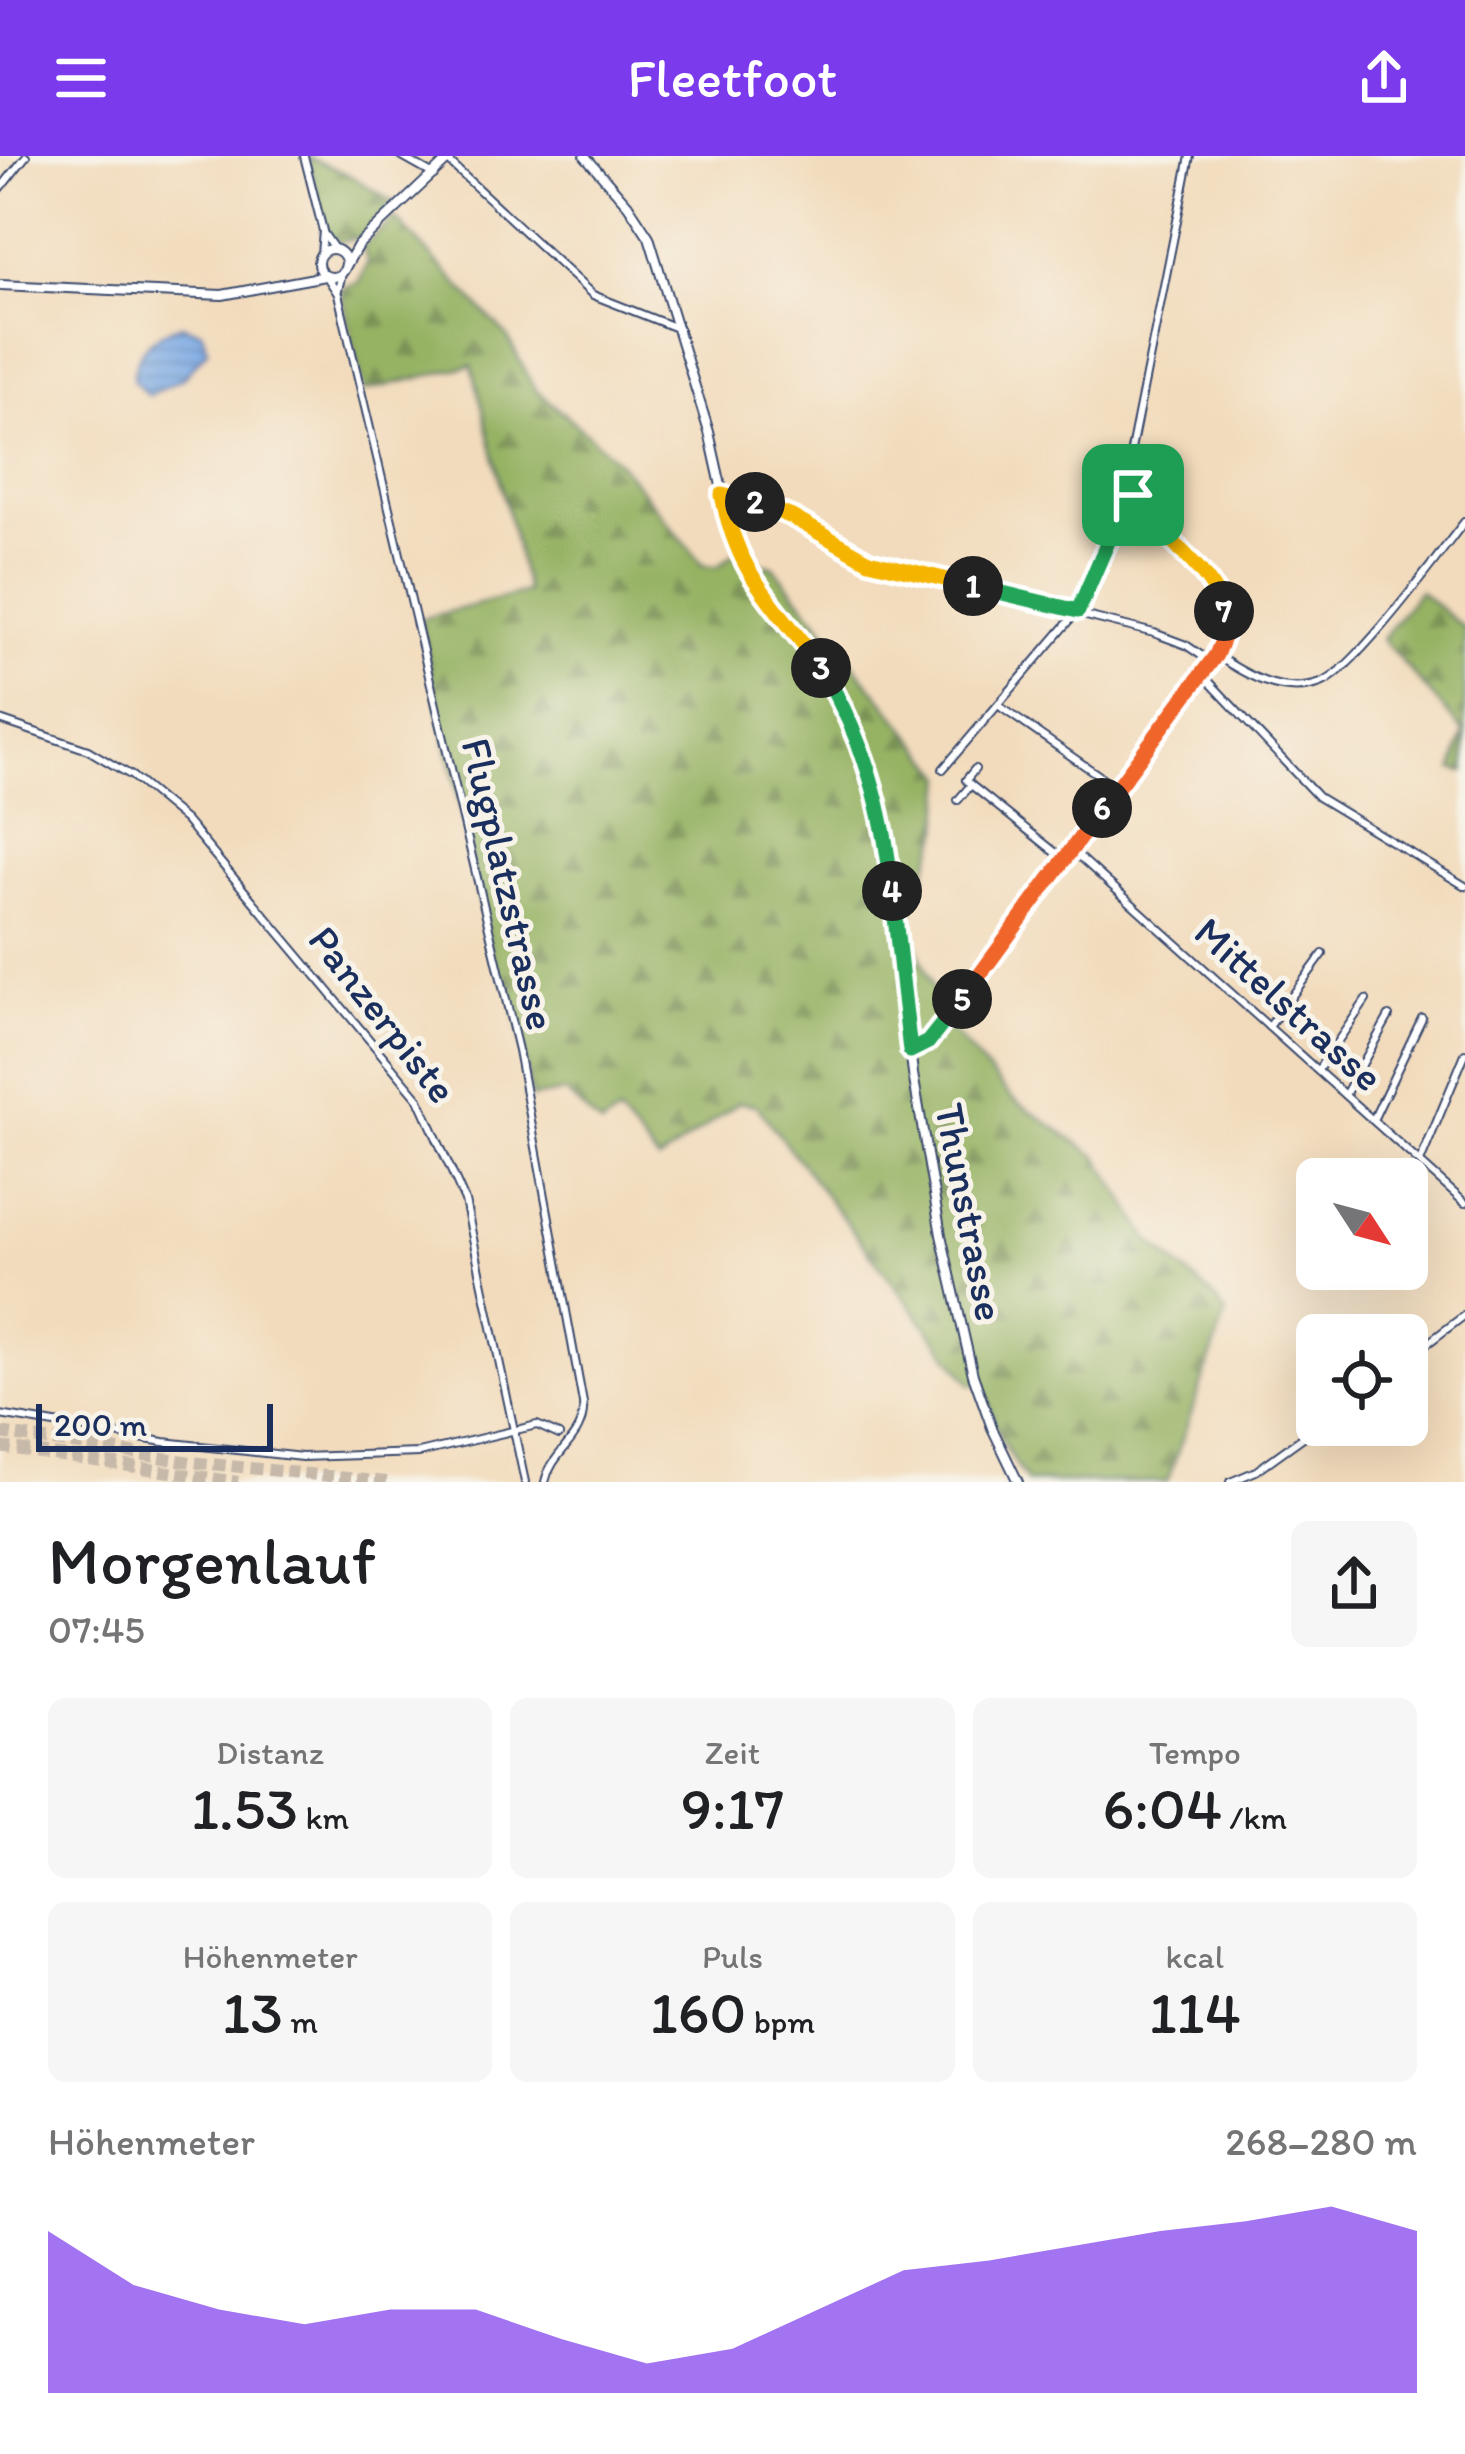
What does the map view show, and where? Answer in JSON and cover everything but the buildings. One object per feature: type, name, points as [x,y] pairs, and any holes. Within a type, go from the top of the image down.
[{"type":"street","points":[[0,189],[26,156]]},
{"type":"street","points":[[304,156],[322,231],[319,258],[326,276]]},
{"type":"street","points":[[400,156],[434,175]]},
{"type":"street","name":"Thunstrasse","points":[[585,156],[646,230],[709,433],[730,534],[743,564],[819,665],[870,766],[887,843],[910,1051],[932,1187],[966,1348],[992,1428],[1018,1482]]},
{"type":"street","points":[[910,1051],[932,1038],[1065,860],[1213,658],[1226,625],[1219,597],[1133,495],[1129,470],[1190,156]]},
{"type":"street","points":[[0,285],[222,296],[326,276],[344,269],[358,245],[450,158],[596,298],[679,329]]},
{"type":"street","points":[[322,231],[344,269]]},
{"type":"street","points":[[304,278],[319,258],[358,245]]},
{"type":"street","name":"Flugplatzstrasse","points":[[338,294],[344,269]]},
{"type":"street","name":"Flugplatzstrasse","points":[[326,276],[338,294],[518,1050],[583,1403],[580,1431],[556,1457],[545,1482]]},
{"type":"street","points":[[722,495],[779,511],[869,561],[1163,635],[1261,682],[1310,686],[1327,681],[1375,633],[1465,521]]},
{"type":"street","points":[[943,769],[1078,611],[1124,505],[1133,495]]},
{"type":"street","points":[[1202,674],[1318,797],[1465,886]]},
{"type":"street","points":[[1002,708],[1117,788]]},
{"type":"street","name":"Panzerpiste","points":[[0,720],[100,756],[185,820],[419,1099],[465,1201],[525,1482]]},
{"type":"street","points":[[975,769],[967,779],[971,785],[1065,860]]},
{"type":"street","points":[[958,800],[971,785]]},
{"type":"street","name":"Mittelstrasse","points":[[1072,850],[1416,1158]]},
{"type":"street","points":[[1269,1027],[1323,954]]},
{"type":"street","points":[[1318,1070],[1366,1000]]},
{"type":"street","points":[[1345,1095],[1389,1016]]},
{"type":"street","points":[[1373,1120],[1422,1018]]},
{"type":"street","points":[[1422,1158],[1465,1054]]},
{"type":"street","name":"Mittelstrasse","points":[[1428,1169],[1464,1200]]},
{"type":"street","points":[[1428,1343],[1465,1315]]},
{"type":"street","points":[[0,1415],[164,1442],[302,1457],[392,1456],[543,1426],[559,1435]]},
{"type":"street","points":[[1230,1482],[1256,1471],[1296,1443]]},
{"type":"green space","points":[[308,157],[395,203],[359,237],[338,243],[327,230]]},
{"type":"green space","points":[[395,218],[507,336],[534,388],[616,459],[703,565],[717,568],[733,554],[740,561],[773,566],[945,776],[940,830],[908,923],[946,1025],[1012,1098],[1098,1157],[1150,1241],[1216,1299],[1226,1314],[1167,1482],[1027,1482],[1001,1440],[982,1384],[971,1384],[756,1105],[739,1102],[659,1161],[618,1114],[601,1126],[565,1092],[532,1098],[511,987],[493,962],[420,619],[527,592],[472,365],[364,391],[341,291],[358,283],[368,262],[362,247]]},
{"type":"green space","points":[[1419,591],[1465,629],[1465,772],[1453,769],[1464,732],[1382,639]]},
{"type":"water","points":[[181,325],[202,332],[208,350],[182,378],[148,396],[133,380],[138,359],[154,339]]},
{"type":"tunnel","points":[[0,1433],[191,1462],[387,1482]]},
{"type":"tunnel","points":[[0,1447],[238,1482]]},
{"type":"route","points":[[722,495],[766,505],[869,561],[1078,611],[1124,505],[1133,495],[1219,597],[1226,625],[1223,640],[945,1022],[928,1042],[910,1051],[887,843],[870,766],[819,665],[743,564],[730,534],[722,495]]}]
